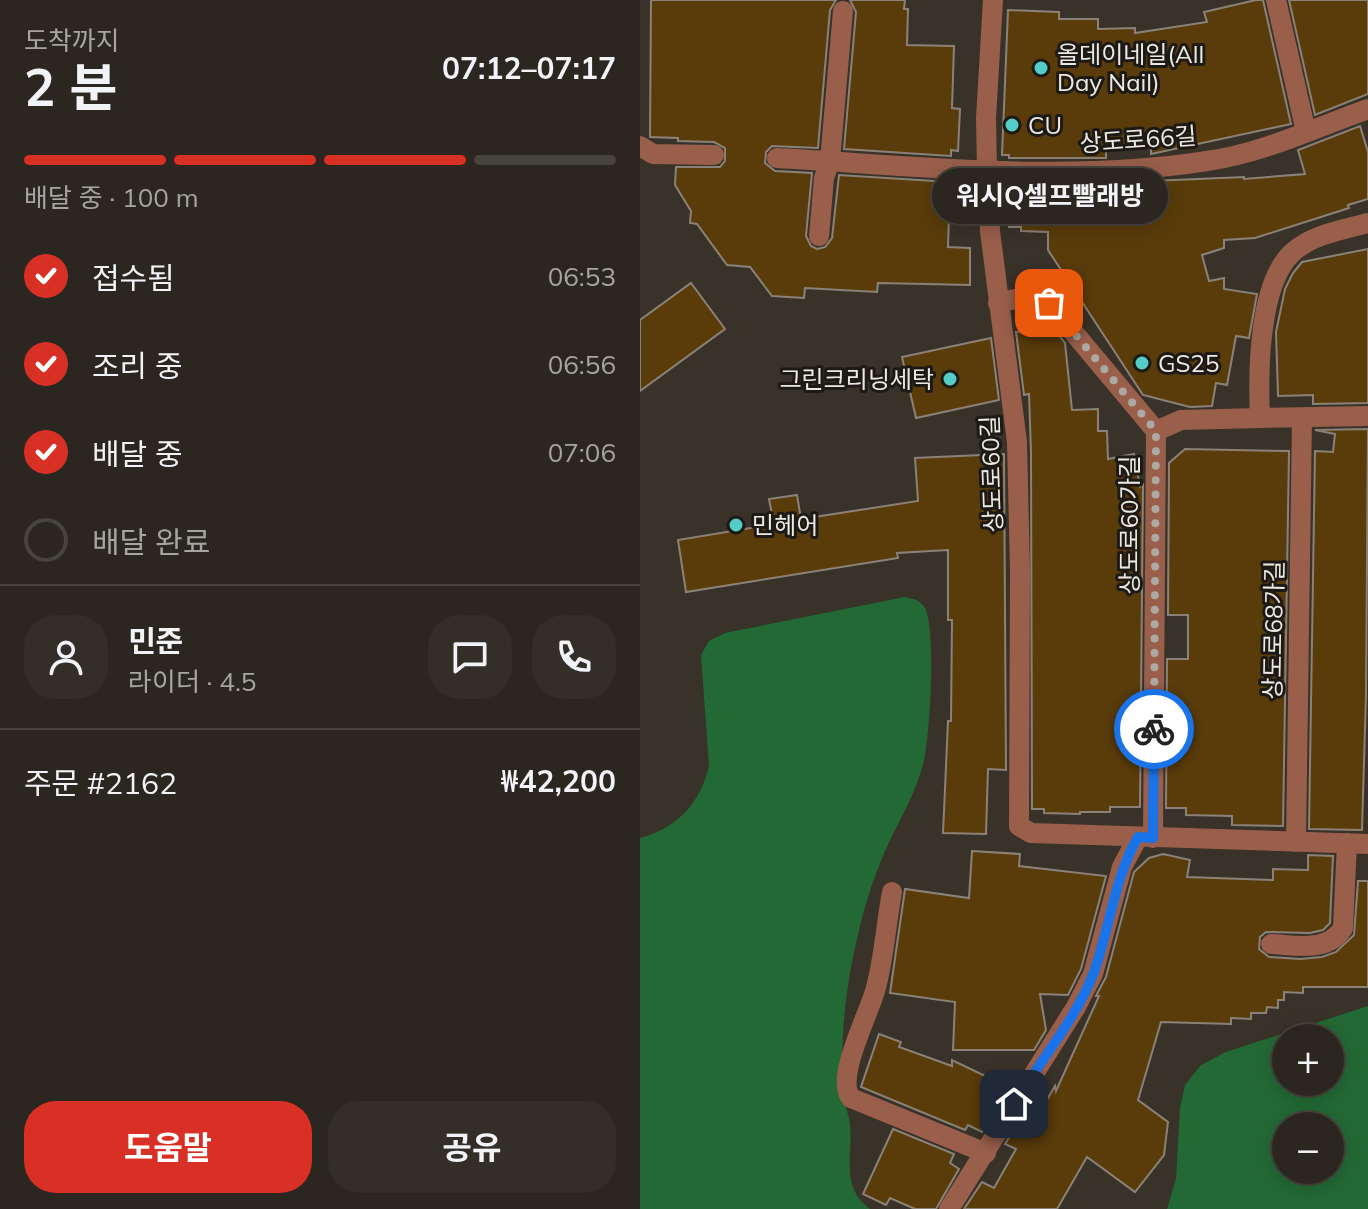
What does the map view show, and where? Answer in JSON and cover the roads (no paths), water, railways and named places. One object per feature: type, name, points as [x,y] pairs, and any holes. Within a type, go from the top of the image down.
[{"type":"street","name":"상도로60길","points":[[993,0],[986,118],[987,170],[990,231],[1017,442],[1019,826],[1031,833],[1358,843]]},
{"type":"street","points":[[1276,0],[1306,132]]},
{"type":"street","points":[[819,236],[824,178],[830,161],[843,11]]},
{"type":"street","name":"상도로66길","points":[[777,158],[987,170],[1103,170],[1207,161],[1260,149],[1368,109]]},
{"type":"street","points":[[640,146],[653,154],[714,155]]},
{"type":"street","points":[[1260,418],[1261,337],[1277,269],[1294,250],[1325,234],[1368,223]]},
{"type":"street","name":"상도로60가길","points":[[998,303],[1027,297],[1049,303],[1156,431],[1146,838]]},
{"type":"street","points":[[1156,431],[1181,420],[1368,416]]},
{"type":"street","name":"상도로68가길","points":[[1296,842],[1302,418]]},
{"type":"street","points":[[949,1209],[1076,1007],[1093,974],[1122,867],[1146,838]]},
{"type":"street","points":[[1271,944],[1323,944],[1338,936],[1343,928],[1358,843]]},
{"type":"street","points":[[892,892],[876,989],[844,1085],[851,1098],[986,1153]]},
{"type":"place","name":"올데이네일(All Day Nail)","points":[[1041,68]]},
{"type":"place","name":"CU","points":[[1012,125]]},
{"type":"place","name":"워시Q셀프빨래방","points":[[1049,303]]},
{"type":"place","name":"GS25","points":[[1142,363]]},
{"type":"place","name":"그린크리닝세탁","points":[[950,379]]},
{"type":"place","name":"민헤어","points":[[736,525]]}]
